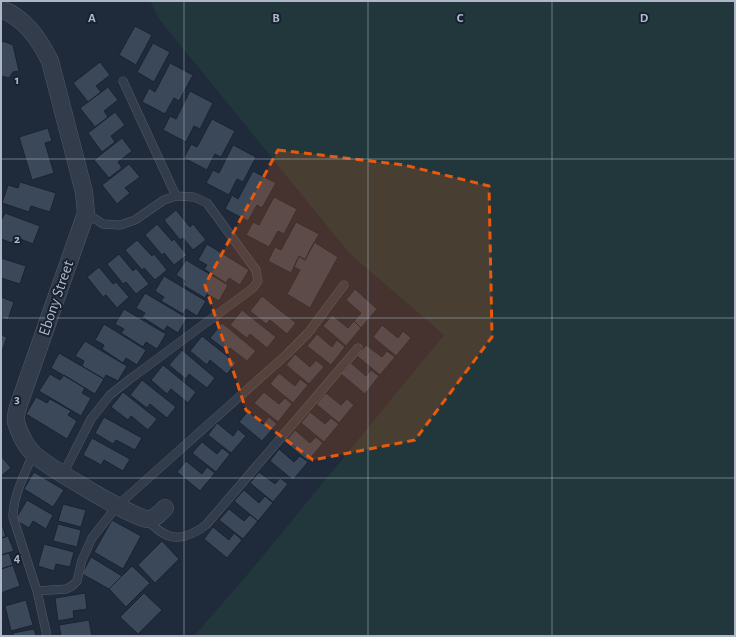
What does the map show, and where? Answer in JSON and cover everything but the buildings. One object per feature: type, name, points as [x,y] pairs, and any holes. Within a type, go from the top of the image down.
[{"type":"street","name":"Ebony Street","points":[[1,9],[17,17],[29,28],[42,44],[50,61],[84,192],[86,213],[18,407],[16,421],[24,441],[33,454],[62,474],[117,506],[146,520]]},
{"type":"street","points":[[146,520],[154,518],[165,508]]},
{"type":"lane","points":[[123,81],[176,196]]},
{"type":"lane","points":[[62,474],[91,419],[110,395],[136,374],[253,288],[258,281],[256,270],[206,203],[194,197],[176,196],[164,200],[136,220],[120,225],[103,224],[86,213]]},
{"type":"lane","points":[[37,591],[66,589],[72,586],[77,581],[82,560],[92,538],[117,506],[287,354],[308,333],[344,284]]},
{"type":"lane","points":[[146,520],[164,534],[174,537],[186,536],[196,532],[206,525],[358,348]]},
{"type":"lane","points":[[33,454],[15,499],[13,517],[37,591],[47,636]]},
{"type":"highlighted area","points":[[278,150],[404,165],[489,186],[492,337],[415,440],[313,460],[246,410],[205,285]]},
{"type":"green space","points":[[150,1],[735,1],[735,636],[194,636],[253,568],[444,335],[350,254],[159,19]]}]
